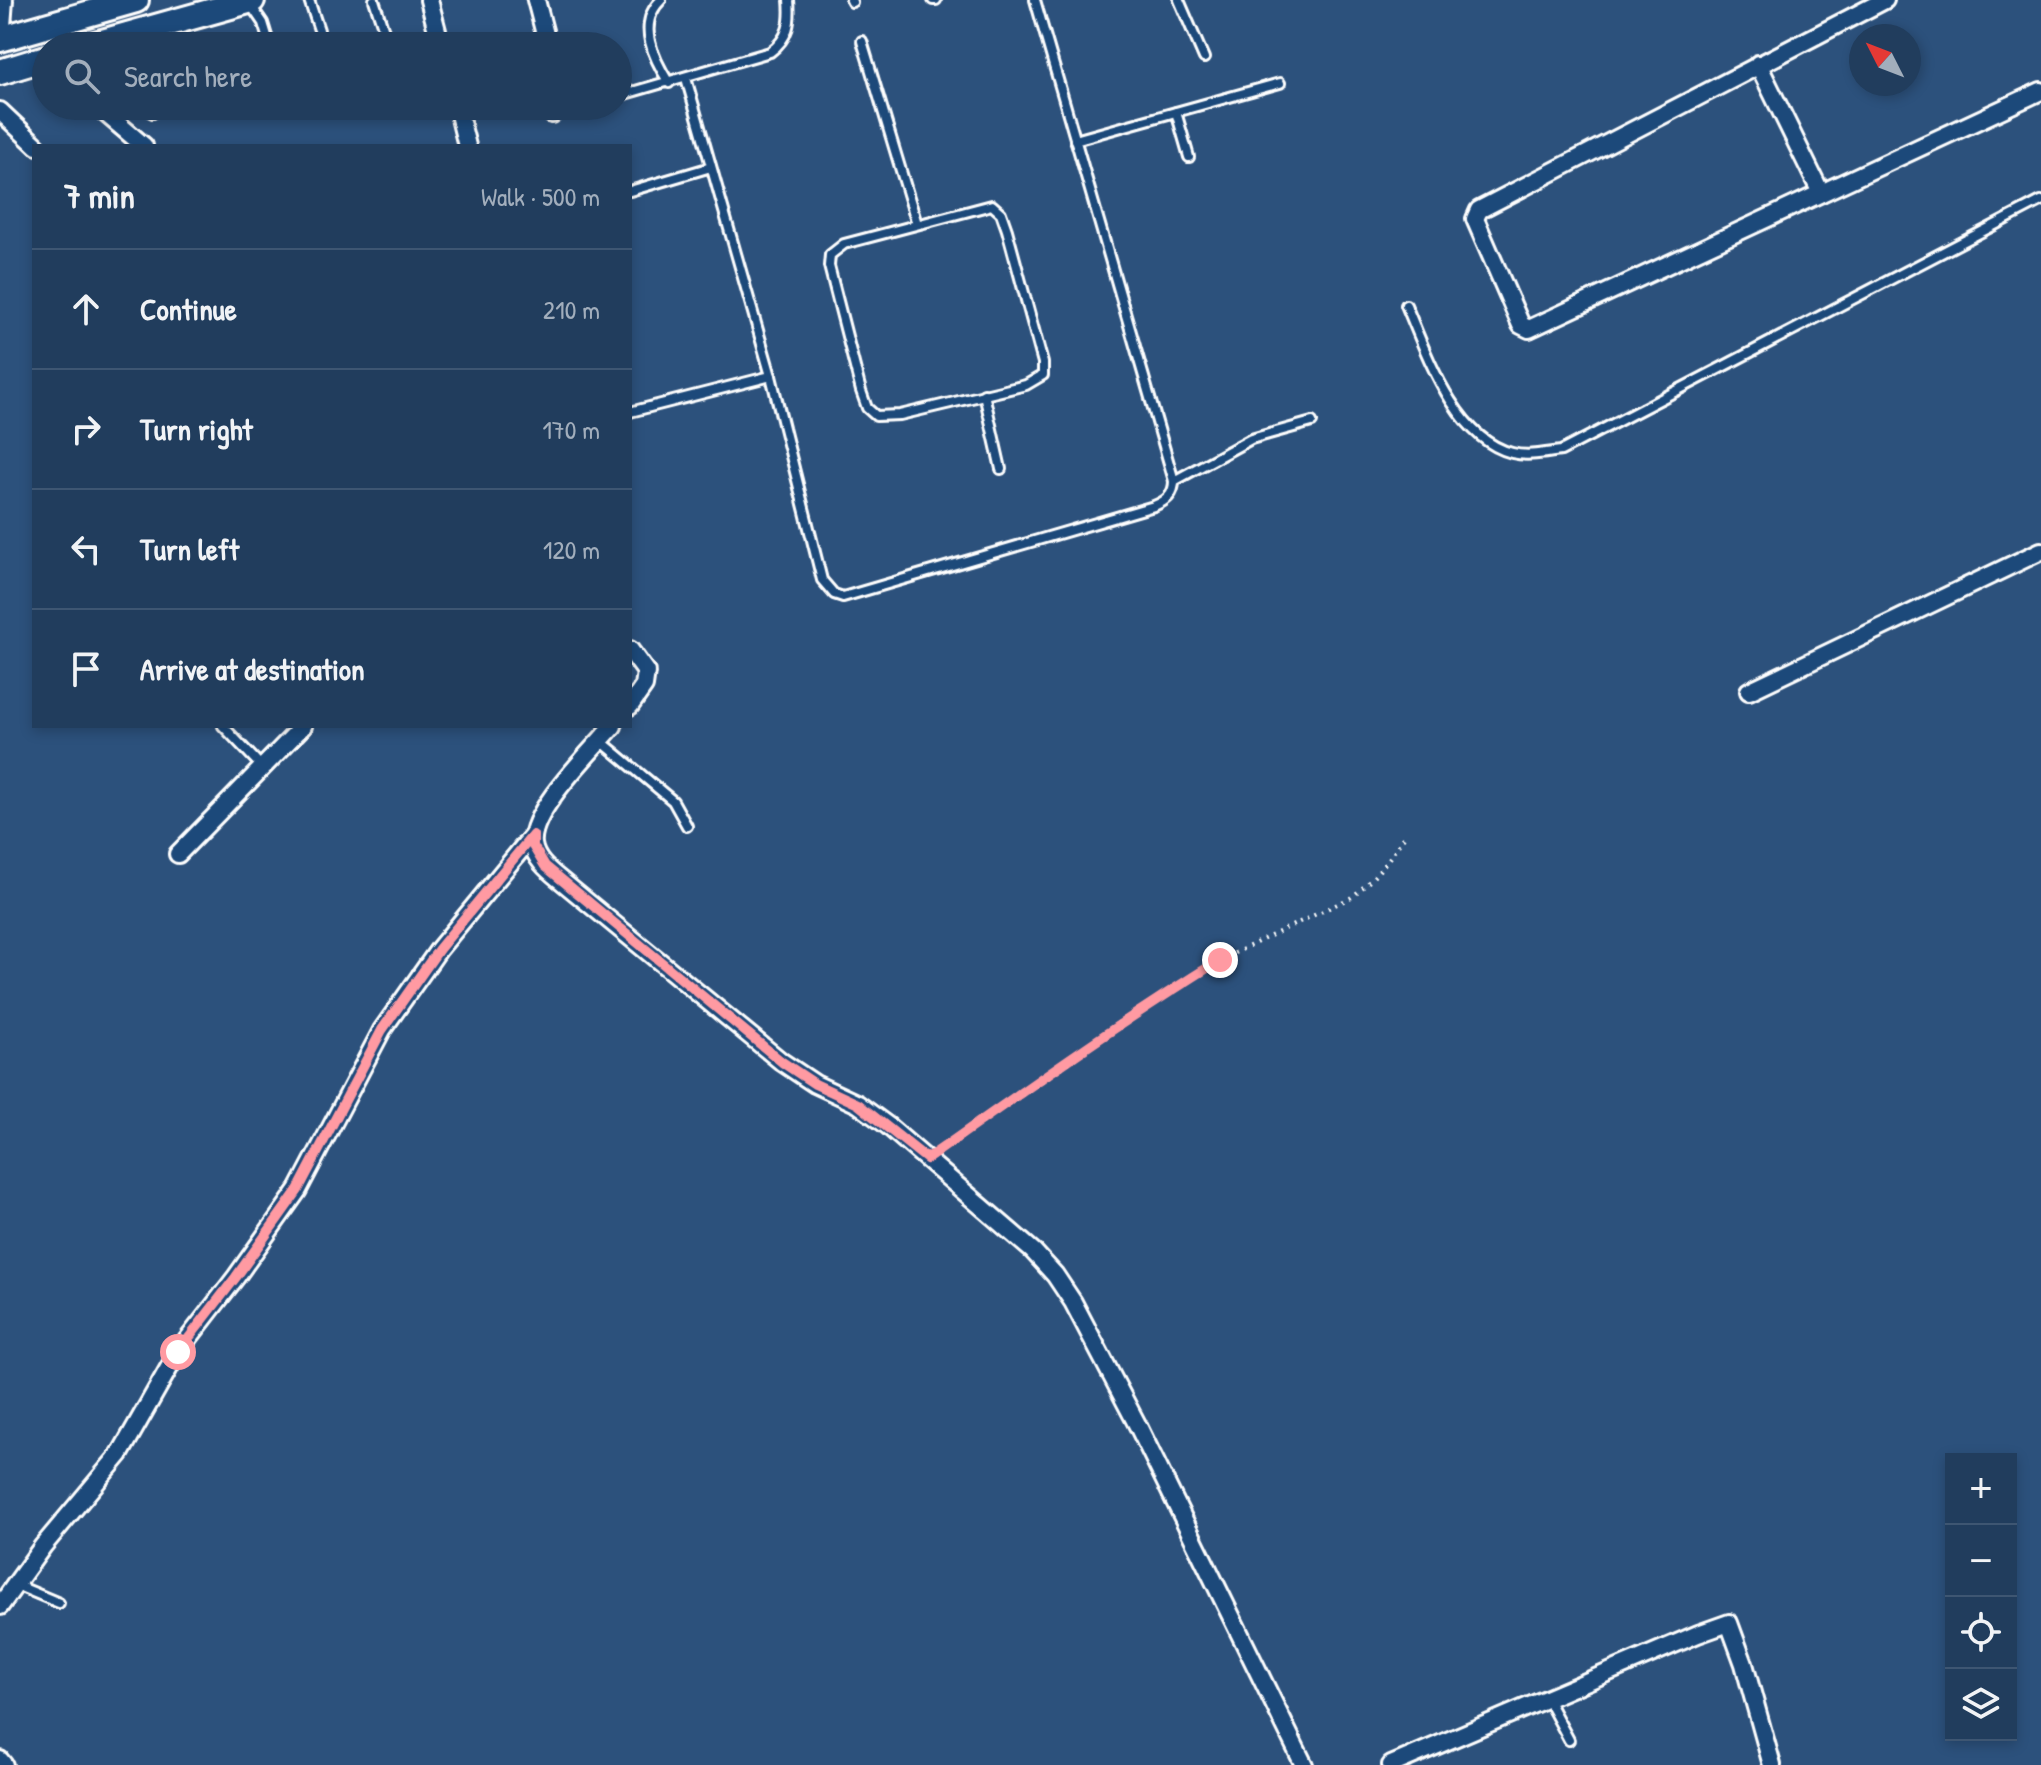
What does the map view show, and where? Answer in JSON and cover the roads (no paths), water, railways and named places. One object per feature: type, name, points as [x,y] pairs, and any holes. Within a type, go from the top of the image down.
[{"type":"main road","points":[[140,32],[250,0]]},
{"type":"main road","points":[[0,39],[122,2]]},
{"type":"main road","points":[[0,72],[32,62]]},
{"type":"street","points":[[0,39],[4,0]]},
{"type":"street","points":[[429,0],[437,32]]},
{"type":"street","points":[[536,0],[544,32]]},
{"type":"street","points":[[1885,0],[1479,210],[1475,219],[1521,325],[1529,329],[2041,91]]},
{"type":"street","points":[[1758,64],[1821,193]]},
{"type":"street","points":[[0,111],[35,144]]},
{"type":"street","points":[[113,120],[142,144]]},
{"type":"street","points":[[460,120],[466,144]]},
{"type":"street","points":[[1749,691],[2041,551]]},
{"type":"street","points":[[632,653],[646,672],[644,686],[632,703]]},
{"type":"street","points":[[178,854],[301,728]]},
{"type":"street","points":[[0,1606],[43,1546],[120,1454],[178,1352],[298,1190],[382,1030],[439,949],[533,835],[549,803],[611,728]]},
{"type":"street","points":[[533,835],[533,846],[545,866],[726,1017],[815,1084],[858,1104],[927,1159],[1033,1251],[1055,1275],[1073,1302],[1145,1440],[1304,1765]]},
{"type":"street","points":[[1391,1765],[1729,1623],[1744,1664],[1772,1765]]},
{"type":"street","points":[[0,1760],[4,1765]]},
{"type":"lane","points":[[250,0],[266,32]]},
{"type":"lane","points":[[309,0],[319,30]]},
{"type":"lane","points":[[374,0],[384,32]]},
{"type":"lane","points":[[661,0],[651,17],[650,46],[669,83]]},
{"type":"lane","points":[[632,92],[770,52],[780,45],[791,19],[789,0]]},
{"type":"lane","points":[[686,78],[771,376],[822,580],[834,594],[843,597],[1154,506],[1170,497],[1174,490],[1174,481],[1035,0]]},
{"type":"lane","points":[[1179,0],[1204,58]]},
{"type":"lane","points":[[862,41],[917,224]]},
{"type":"lane","points":[[1075,140],[1280,83]]},
{"type":"lane","points":[[1176,112],[1189,157]]},
{"type":"lane","points":[[632,190],[711,167]]},
{"type":"lane","points":[[1406,305],[1439,382],[1457,411],[1483,437],[1508,452],[1527,455],[1561,451],[2041,201]]},
{"type":"lane","points":[[992,205],[1001,213],[1044,368],[1043,375],[1037,380],[984,394],[886,417],[876,416],[867,408],[829,266],[830,255],[844,244],[992,205]]},
{"type":"lane","points":[[632,411],[771,376]]},
{"type":"lane","points":[[984,394],[1001,469]]},
{"type":"lane","points":[[1174,481],[1251,439],[1312,422]]},
{"type":"lane","points":[[225,728],[262,767]]},
{"type":"lane","points":[[601,741],[673,801],[687,826]]},
{"type":"lane","points":[[15,1585],[59,1603]]},
{"type":"lane","points":[[1547,1699],[1569,1740]]}]
